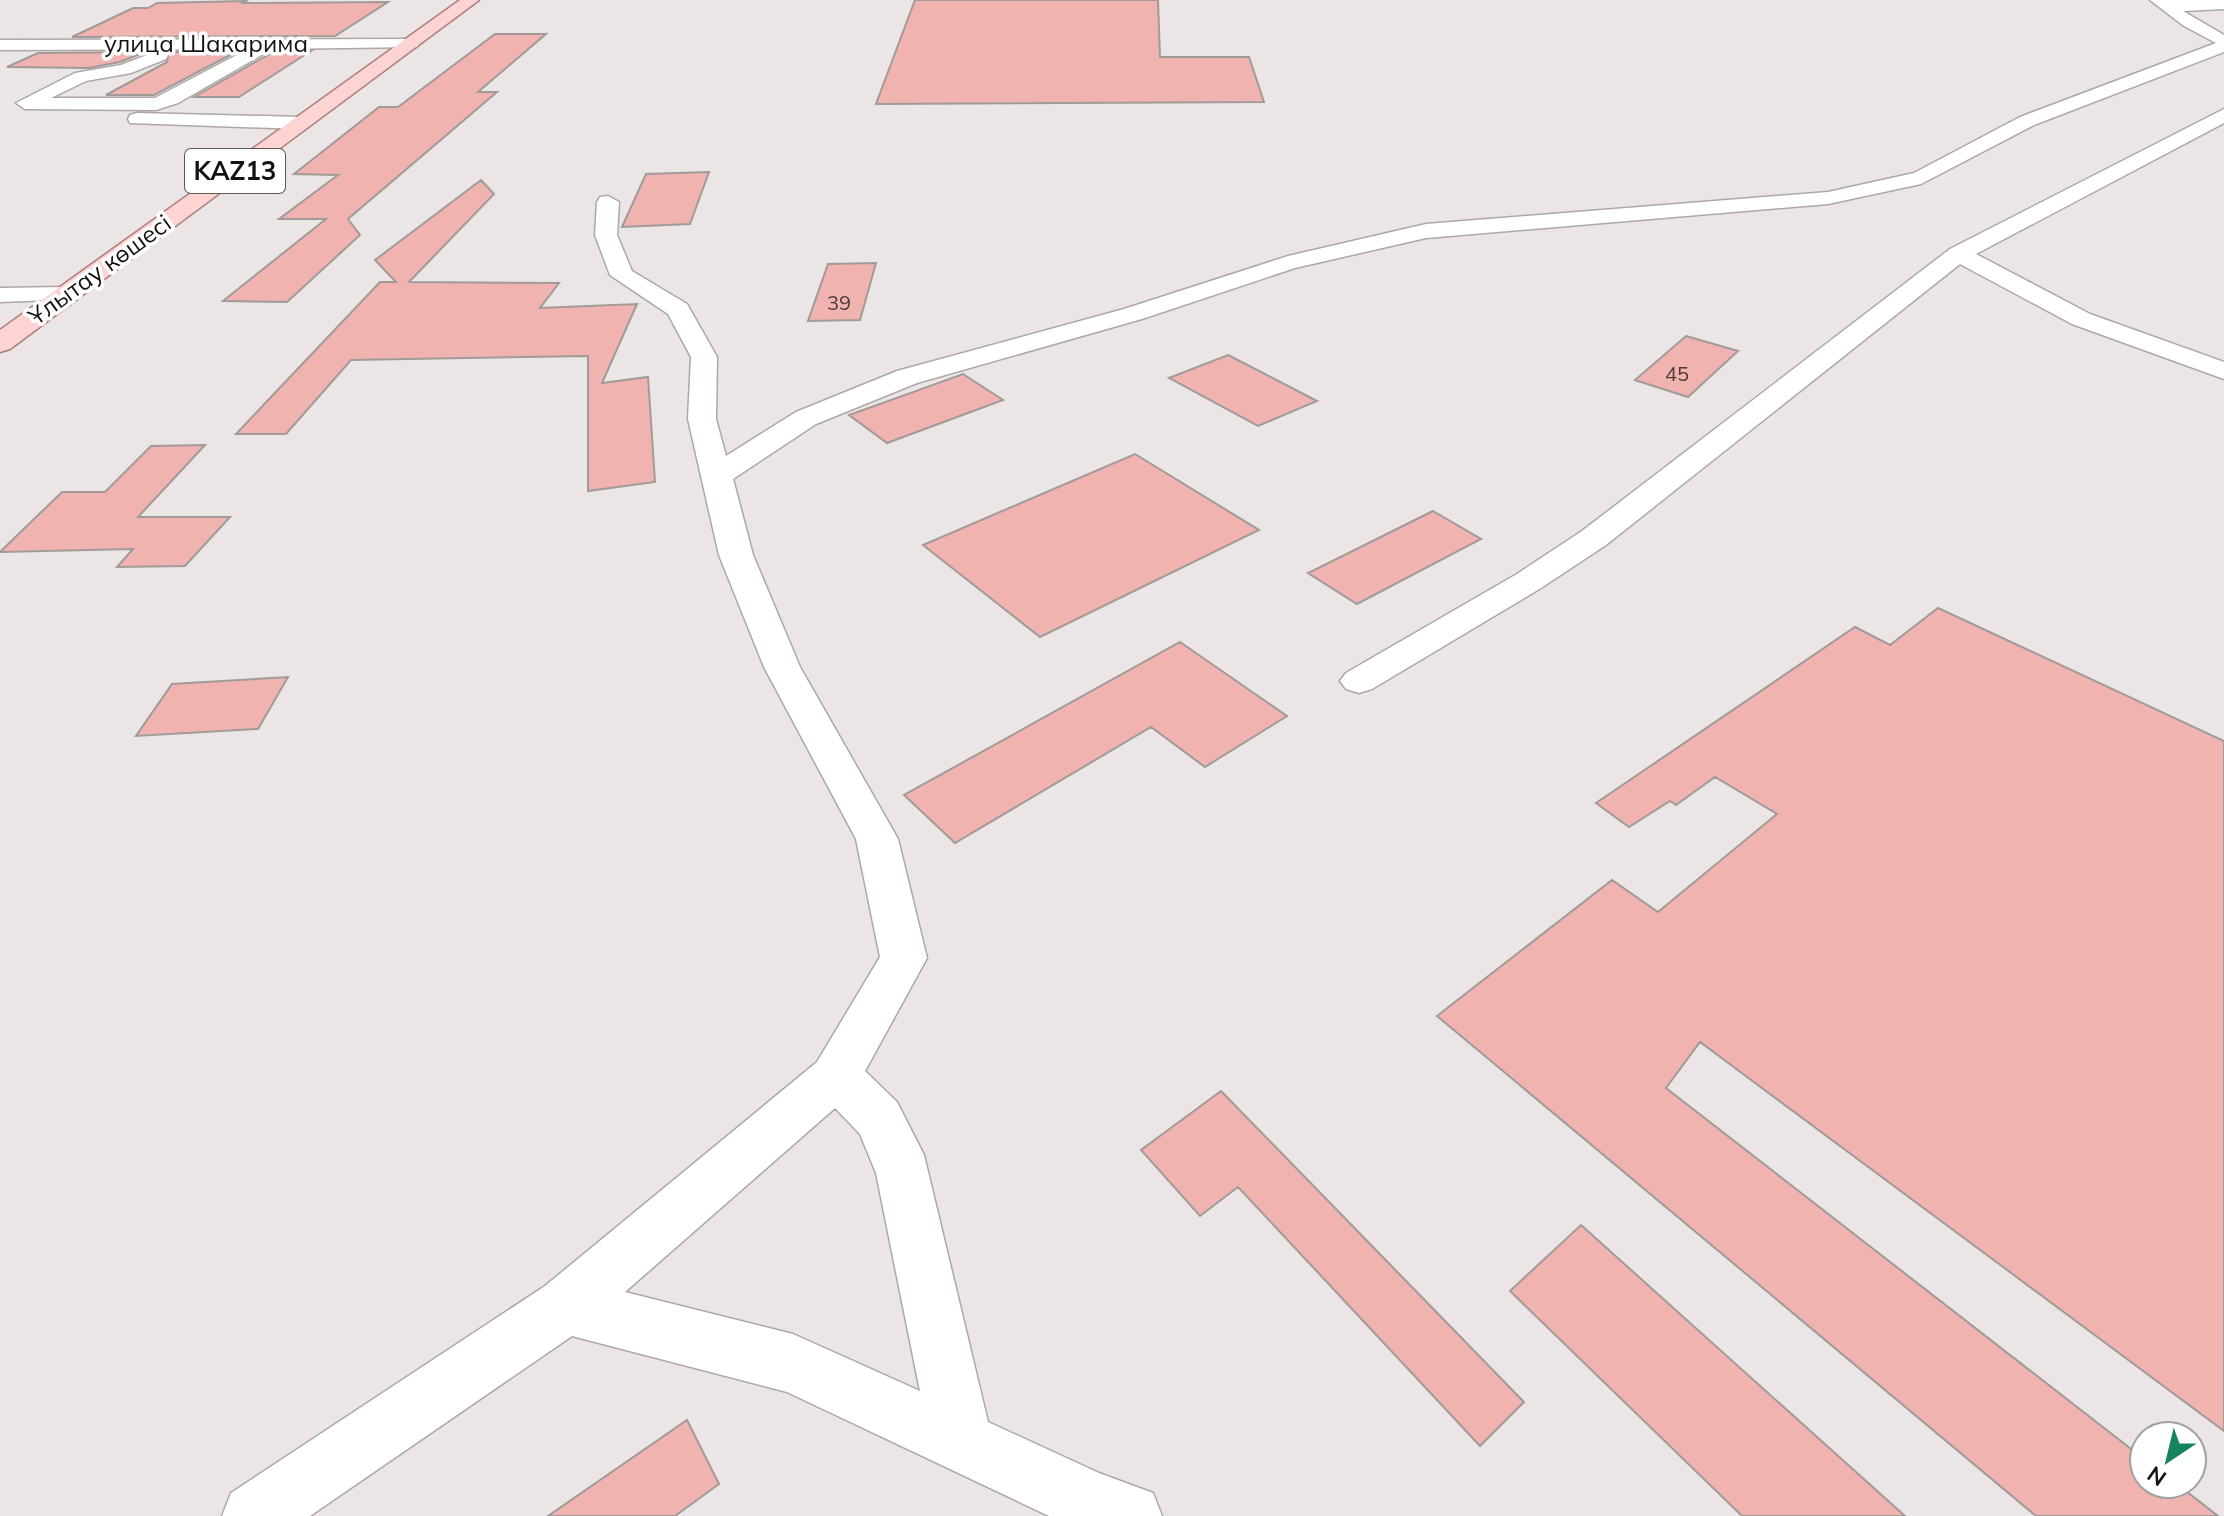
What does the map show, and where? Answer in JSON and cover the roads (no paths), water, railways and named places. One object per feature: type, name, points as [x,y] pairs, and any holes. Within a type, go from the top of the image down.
[{"type":"main road","name":"Ұлытау көшесі","points":[[0,343],[471,0]]},
{"type":"street","points":[[2162,3],[2224,4]]},
{"type":"street","points":[[2162,3],[2224,44]]},
{"type":"street","points":[[186,44],[125,69],[81,77],[19,106],[134,104],[172,99],[270,44]]},
{"type":"street","name":"улица Шакарима","points":[[0,45],[411,44]]},
{"type":"street","points":[[717,476],[806,418],[907,377],[1133,314],[1288,263],[1426,231],[1828,198],[1921,178],[2027,121],[2224,44]]},
{"type":"street","points":[[134,104],[116,117],[301,123]]},
{"type":"street","points":[[1359,681],[1529,581],[1594,538],[1958,254],[2224,115]]},
{"type":"street","points":[[254,1516],[566,1306],[835,1077],[904,958],[877,839],[782,667],[736,555],[702,419],[704,357],[678,309],[622,275],[606,235],[608,202]]},
{"type":"street","points":[[1958,254],[2081,319],[2224,371]]},
{"type":"street","points":[[0,295],[66,294]]},
{"type":"street","points":[[835,1077],[873,1107],[891,1135],[903,1173],[962,1443]]},
{"type":"street","points":[[566,1306],[793,1364],[1090,1502],[1130,1516]]}]
